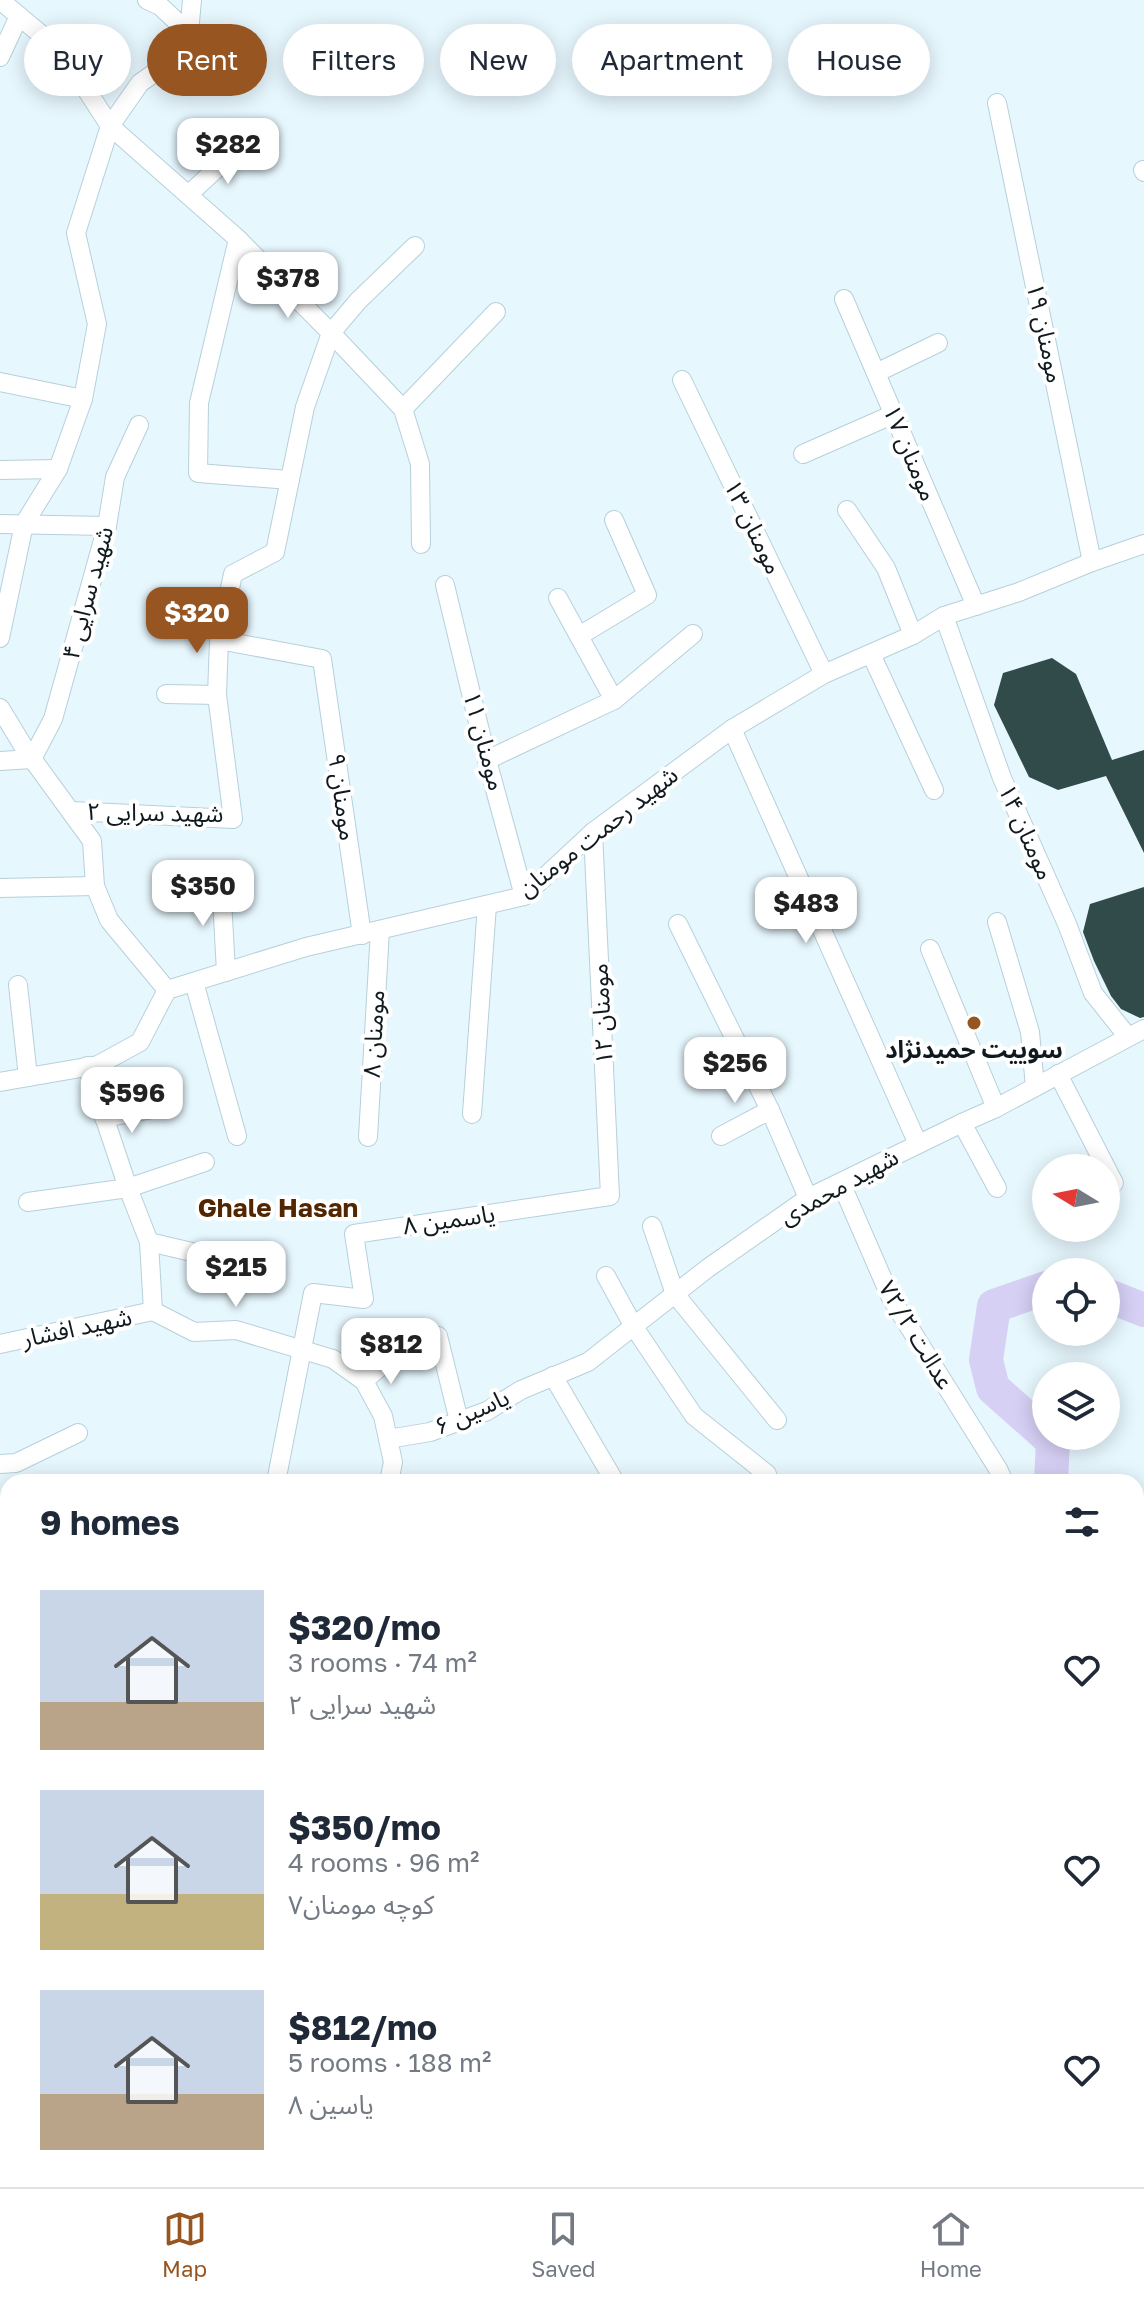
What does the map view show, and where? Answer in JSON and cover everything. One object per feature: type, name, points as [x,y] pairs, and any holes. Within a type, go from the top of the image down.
[{"type":"street","points":[[0,0],[62,52],[110,126],[238,239],[403,409],[420,464],[421,544]]},
{"type":"street","points":[[147,0],[160,6],[179,24]]},
{"type":"street","points":[[190,24],[192,0]]},
{"type":"street","points":[[0,57],[19,16]]},
{"type":"street","points":[[0,638],[3,608],[24,524],[58,469],[83,399],[97,324],[76,233],[110,126],[140,83],[147,78]]},
{"type":"street","name":"مومنان ۱۹","points":[[997,103],[1092,562]]},
{"type":"street","points":[[188,195],[240,147]]},
{"type":"street","points":[[238,239],[199,403],[198,473],[290,480]]},
{"type":"street","points":[[331,333],[358,301],[415,246]]},
{"type":"street","name":"مومنان ۱۷","points":[[844,299],[976,606]]},
{"type":"street","points":[[403,409],[496,312]]},
{"type":"street","name":"شهید سرایی ۲","points":[[71,811],[233,819],[217,695],[219,640],[233,574],[275,552],[305,407],[331,333]]},
{"type":"street","points":[[876,373],[938,343]]},
{"type":"street","name":"مومنان ۱۳","points":[[682,380],[824,674]]},
{"type":"street","points":[[0,382],[83,399]]},
{"type":"street","points":[[803,454],[894,414]]},
{"type":"street","name":"شهید سرایی ۴","points":[[32,759],[53,719],[107,526],[115,477],[139,425]]},
{"type":"street","points":[[0,470],[58,469]]},
{"type":"street","points":[[847,510],[886,568],[913,635]]},
{"type":"street","points":[[579,636],[647,595],[614,520]]},
{"type":"street","points":[[0,524],[107,526]]},
{"type":"street","name":"شهید رحمت مومنان","points":[[167,990],[306,947],[524,896],[593,832],[732,729],[824,674],[913,635],[944,616],[1019,592],[1144,544]]},
{"type":"street","name":"مومنان ۱۱","points":[[445,585],[524,896]]},
{"type":"street","points":[[558,598],[614,700]]},
{"type":"street","name":"مومنان ۱۴","points":[[944,616],[1002,778],[1067,924],[1093,993],[1136,1033]]},
{"type":"street","points":[[487,760],[614,700],[693,634]]},
{"type":"street","name":"مومنان ۹","points":[[219,640],[322,659],[371,932]]},
{"type":"street","points":[[871,654],[934,790]]},
{"type":"street","points":[[166,694],[217,695]]},
{"type":"street","points":[[0,708],[32,759],[92,841],[95,886],[109,920],[167,990],[140,1042],[98,1065],[0,1082]]},
{"type":"street","points":[[732,729],[918,1144]]},
{"type":"street","points":[[0,761],[32,759]]},
{"type":"street","name":"مومنان ۱۲","points":[[593,832],[610,1196]]},
{"type":"street","points":[[221,881],[226,972]]},
{"type":"street","points":[[0,888],[95,886]]},
{"type":"street","points":[[472,1114],[487,905]]},
{"type":"street","points":[[997,922],[1030,1032],[1035,1087]]},
{"type":"street","points":[[678,924],[770,1110],[808,1198]]},
{"type":"street","name":"مومنان ۸","points":[[368,1137],[371,932]]},
{"type":"street","points":[[930,949],[996,1108]]},
{"type":"street","points":[[194,982],[237,1136]]},
{"type":"street","points":[[18,985],[28,1077]]},
{"type":"street","name":"شهید محمدی","points":[[553,1376],[588,1362],[708,1268],[808,1198],[996,1108],[1136,1033]]},
{"type":"street","points":[[87,1066],[149,1242],[153,1311],[194,1332],[236,1330],[333,1359],[364,1381],[383,1416],[393,1462],[391,1474]]},
{"type":"street","points":[[1058,1074],[1099,1154]]},
{"type":"street","points":[[104,1118],[152,1109]]},
{"type":"street","points":[[721,1136],[770,1110]]},
{"type":"street","points":[[962,1123],[997,1188]]},
{"type":"street","points":[[28,1202],[128,1188],[205,1162]]},
{"type":"street","name":"عدالت ۷۲/۲","points":[[841,1183],[891,1298],[1000,1474]]},
{"type":"street","name":"یاسمین ۸","points":[[302,1350],[313,1293],[364,1299],[354,1234],[610,1196]]},
{"type":"street","points":[[652,1226],[675,1294],[777,1420]]},
{"type":"street","points":[[149,1242],[196,1253]]},
{"type":"street","points":[[606,1276],[634,1327],[694,1416],[767,1474]]},
{"type":"street","name":"شهید افشار","points":[[0,1344],[153,1311]]},
{"type":"street","points":[[364,1381],[418,1334]]},
{"type":"street","points":[[438,1336],[459,1421]]},
{"type":"street","points":[[278,1474],[302,1350]]},
{"type":"street","points":[[553,1376],[610,1474]]},
{"type":"street","name":"یاسین ۶","points":[[388,1439],[430,1432],[487,1411],[521,1390],[553,1376]]},
{"type":"street","points":[[0,1464],[16,1463],[78,1433]]},
{"type":"building","points":[[1052,658],[1076,674],[1112,760],[1144,750],[1144,853],[1106,776],[1058,790],[1029,777],[994,705],[1003,673]]},
{"type":"building","points":[[1144,887],[1144,1017],[1140,1018],[1121,1009],[1111,996],[1083,932],[1090,904]]},
{"type":"waterway","points":[[1032,1293],[994,1306],[986,1360],[993,1388],[1032,1423]]},
{"type":"waterway","points":[[1120,1301],[1144,1310]]},
{"type":"waterway","points":[[1051,1474],[1053,1450]]},
{"type":"place","name":"سوییت حمیدنژاد","points":[[974,1023]]},
{"type":"district","name":"Ghale Hasan","points":[[278,1208]]}]
